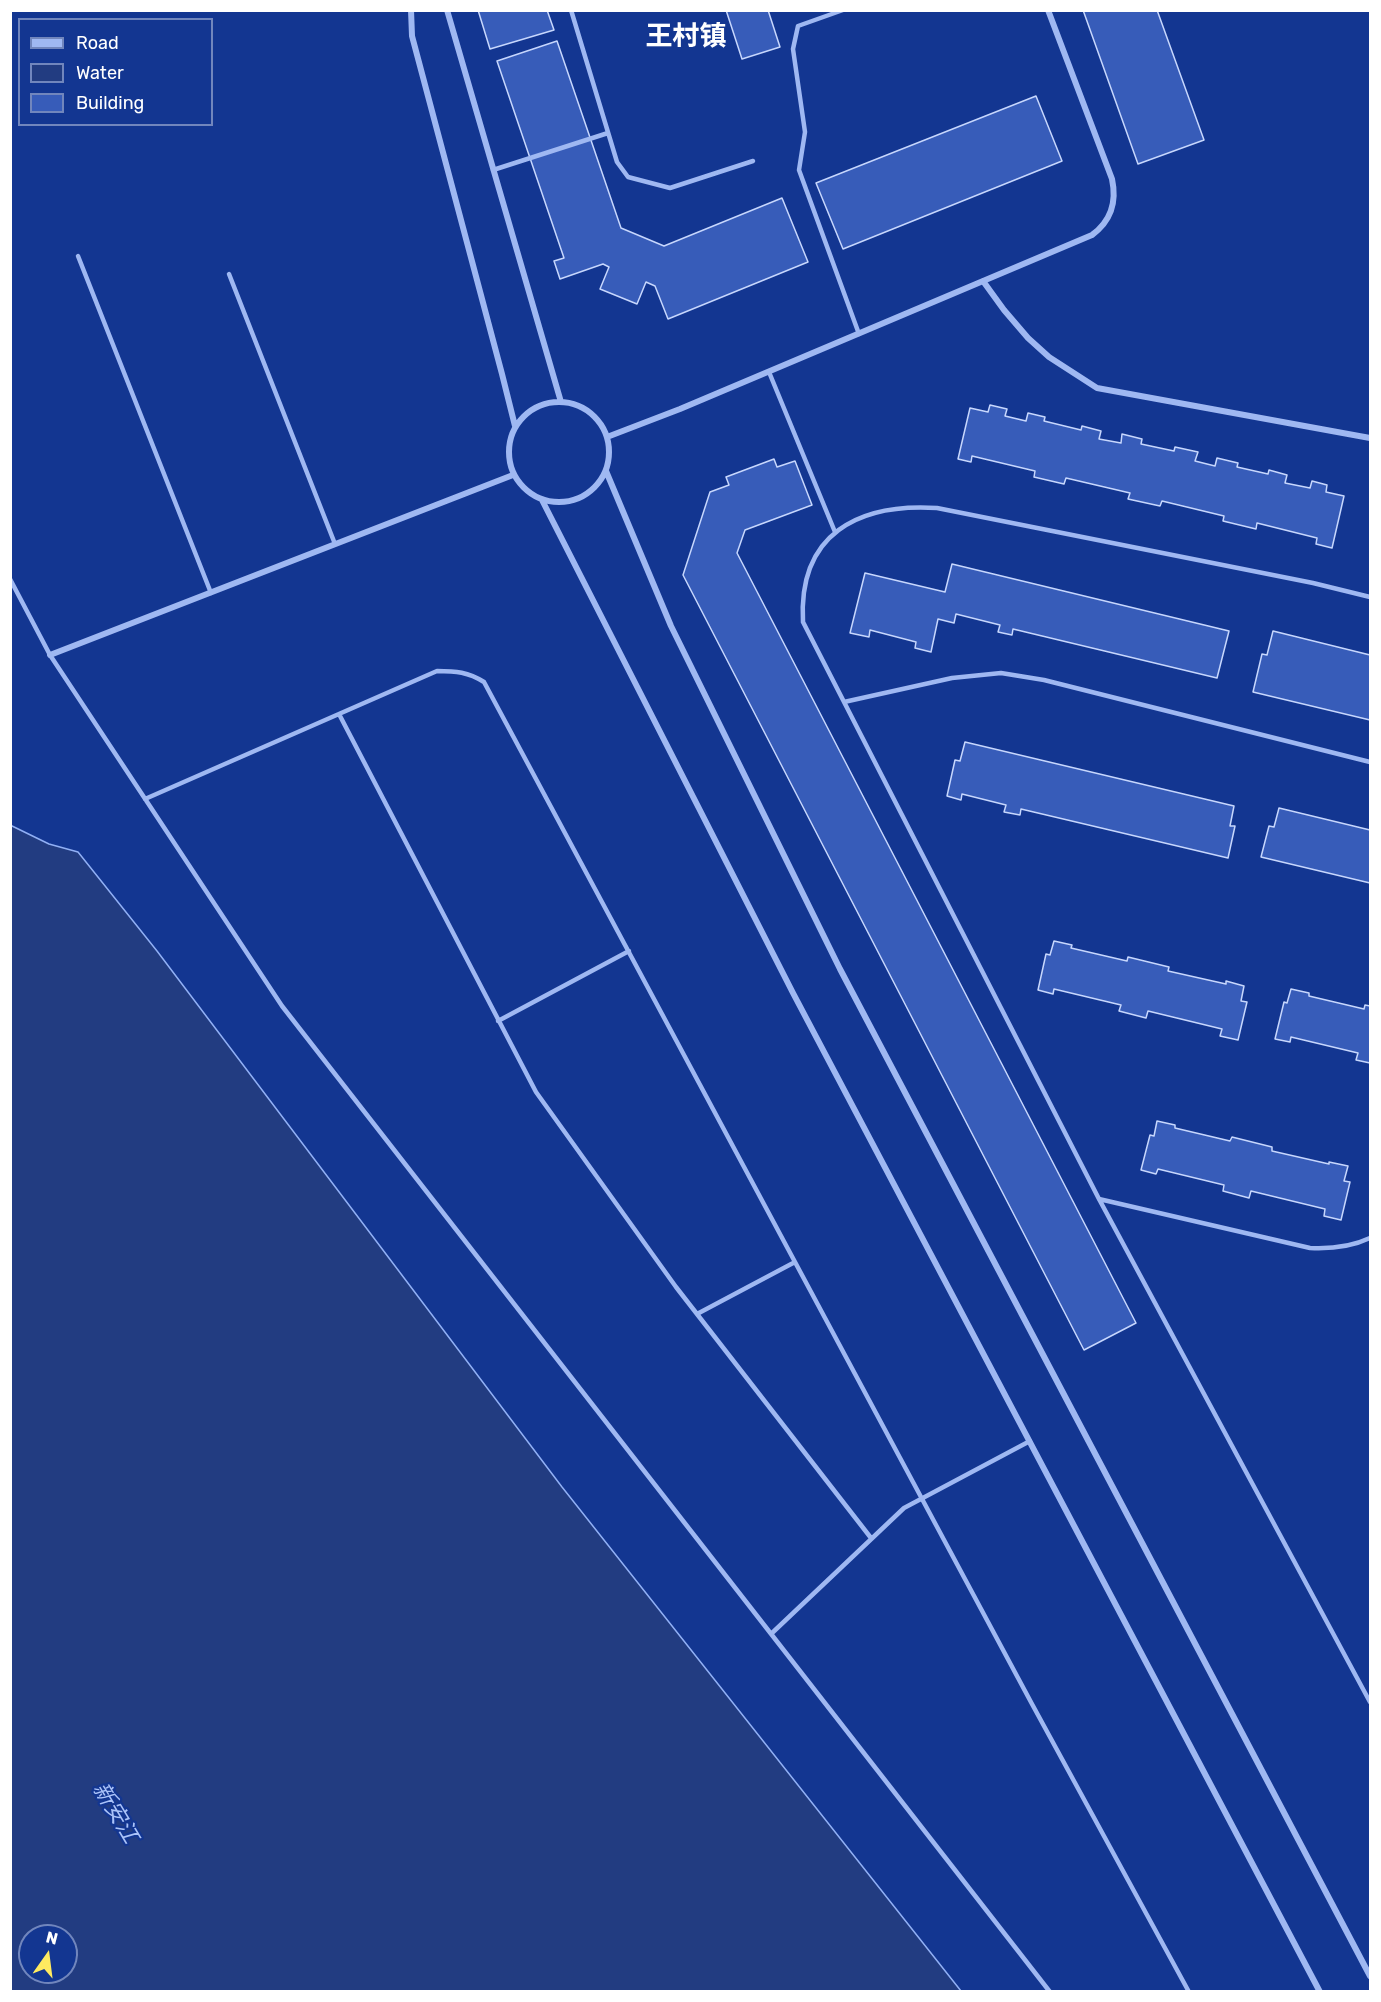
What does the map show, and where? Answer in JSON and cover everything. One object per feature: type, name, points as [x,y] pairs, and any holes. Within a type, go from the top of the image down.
[{"type":"street","points":[[411,10],[412,36],[514,426]]},
{"type":"street","points":[[447,10],[561,402]]},
{"type":"street","points":[[607,437],[769,372],[1092,236],[1101,229],[1113,209],[1112,179],[1048,10]]},
{"type":"street","points":[[983,281],[1028,338],[1049,357],[1097,387],[1371,438]]},
{"type":"street","points":[[561,402],[572,403],[587,410],[597,419],[607,437],[610,458],[599,483],[586,495],[571,502],[554,503],[542,500],[523,489],[513,475],[508,459],[508,442],[514,426],[525,414],[539,405],[561,402]]},
{"type":"street","points":[[606,471],[671,626],[840,969],[1371,1976]]},
{"type":"street","points":[[50,655],[513,475]]},
{"type":"street","points":[[542,500],[793,993],[1320,1992]]},
{"type":"lane","points":[[571,10],[617,162],[628,177],[670,188],[753,161]]},
{"type":"lane","points":[[843,10],[798,26],[793,49],[804,132],[799,170],[859,334]]},
{"type":"lane","points":[[493,170],[608,133]]},
{"type":"lane","points":[[78,256],[211,593]]},
{"type":"lane","points":[[229,274],[335,544]]},
{"type":"lane","points":[[769,372],[835,532]]},
{"type":"lane","points":[[1371,597],[1313,583],[937,508],[914,506],[891,508],[869,514],[835,532],[824,544],[808,571],[803,588],[802,613],[803,622],[1099,1198],[1371,1701]]},
{"type":"lane","points":[[10,579],[50,655],[282,1006],[1050,1992]]},
{"type":"lane","points":[[145,799],[437,671],[459,671],[473,675],[484,682],[1189,1992]]},
{"type":"lane","points":[[844,702],[952,678],[1001,673],[1044,680],[1371,762]]},
{"type":"lane","points":[[339,714],[536,1092],[697,1314],[871,1538]]},
{"type":"lane","points":[[498,1021],[629,951]]},
{"type":"lane","points":[[1099,1198],[1310,1248],[1329,1249],[1371,1238]]},
{"type":"lane","points":[[697,1314],[795,1262]]},
{"type":"lane","points":[[771,1634],[904,1508],[1030,1441]]},
{"type":"water","name":"新安江","points":[[10,825],[49,844],[78,852],[157,951],[562,1487],[961,1991],[11,1991]]},
{"type":"building","points":[[478,10],[547,10],[554,30],[490,49]]},
{"type":"building","points":[[726,10],[768,10],[780,47],[742,59]]},
{"type":"building","points":[[1083,10],[1157,10],[1204,140],[1138,164]]},
{"type":"building","points":[[557,41],[621,228],[664,246],[782,198],[808,262],[668,319],[655,286],[646,282],[637,304],[600,289],[609,267],[603,264],[560,279],[554,261],[564,258],[497,61]]},
{"type":"building","points":[[1036,96],[1062,161],[843,249],[816,183]]},
{"type":"building","points":[[990,405],[1007,409],[1005,416],[1026,421],[1028,413],[1045,417],[1044,421],[1081,430],[1082,426],[1101,431],[1099,439],[1121,443],[1122,434],[1142,439],[1141,444],[1174,451],[1175,447],[1198,452],[1195,461],[1215,466],[1217,458],[1238,463],[1237,467],[1268,474],[1269,470],[1287,475],[1285,483],[1310,488],[1312,481],[1327,485],[1326,492],[1344,496],[1332,548],[1316,544],[1317,538],[1257,523],[1256,529],[1223,521],[1224,516],[1162,501],[1160,506],[1128,499],[1130,493],[1066,478],[1064,484],[1034,477],[1035,471],[972,456],[971,462],[958,459],[970,408],[988,412]]},
{"type":"building","points":[[774,459],[777,467],[795,461],[812,505],[745,530],[737,553],[1136,1323],[1084,1350],[683,575],[710,492],[729,485],[726,477]]},
{"type":"building","points":[[952,564],[1229,631],[1217,678],[1013,629],[1012,635],[998,632],[1000,625],[956,614],[954,623],[938,619],[931,652],[915,648],[916,642],[870,630],[869,637],[850,633],[865,573],[945,592]]},
{"type":"building","points":[[1273,631],[1370,655],[1370,720],[1253,692],[1262,654],[1267,655]]},
{"type":"building","points":[[965,742],[1234,806],[1230,826],[1235,826],[1228,858],[1021,809],[1020,815],[1004,812],[1006,805],[962,794],[961,800],[947,796],[955,760],[960,761]]},
{"type":"building","points":[[1279,808],[1370,830],[1370,883],[1261,857],[1269,826],[1274,827]]},
{"type":"building","points":[[1054,941],[1072,945],[1071,948],[1127,961],[1128,957],[1169,967],[1168,971],[1244,986],[1241,1001],[1247,1002],[1238,1040],[1220,1036],[1222,1029],[1148,1011],[1146,1018],[1119,1011],[1121,1005],[1054,989],[1053,994],[1038,990],[1046,954],[1050,955]]},
{"type":"building","points":[[1291,989],[1309,993],[1309,996],[1364,1009],[1365,1005],[1370,1006],[1370,1063],[1356,1060],[1358,1053],[1291,1037],[1290,1042],[1275,1039],[1284,1002],[1287,1003]]},
{"type":"building","points":[[1157,1121],[1175,1125],[1175,1128],[1230,1141],[1232,1137],[1272,1147],[1272,1151],[1348,1166],[1344,1181],[1350,1182],[1341,1220],[1324,1216],[1325,1209],[1251,1191],[1249,1198],[1223,1191],[1224,1185],[1158,1169],[1156,1174],[1141,1170],[1150,1135],[1154,1136]]},
{"type":"district","name":"王村镇","points":[[686,37]]}]
